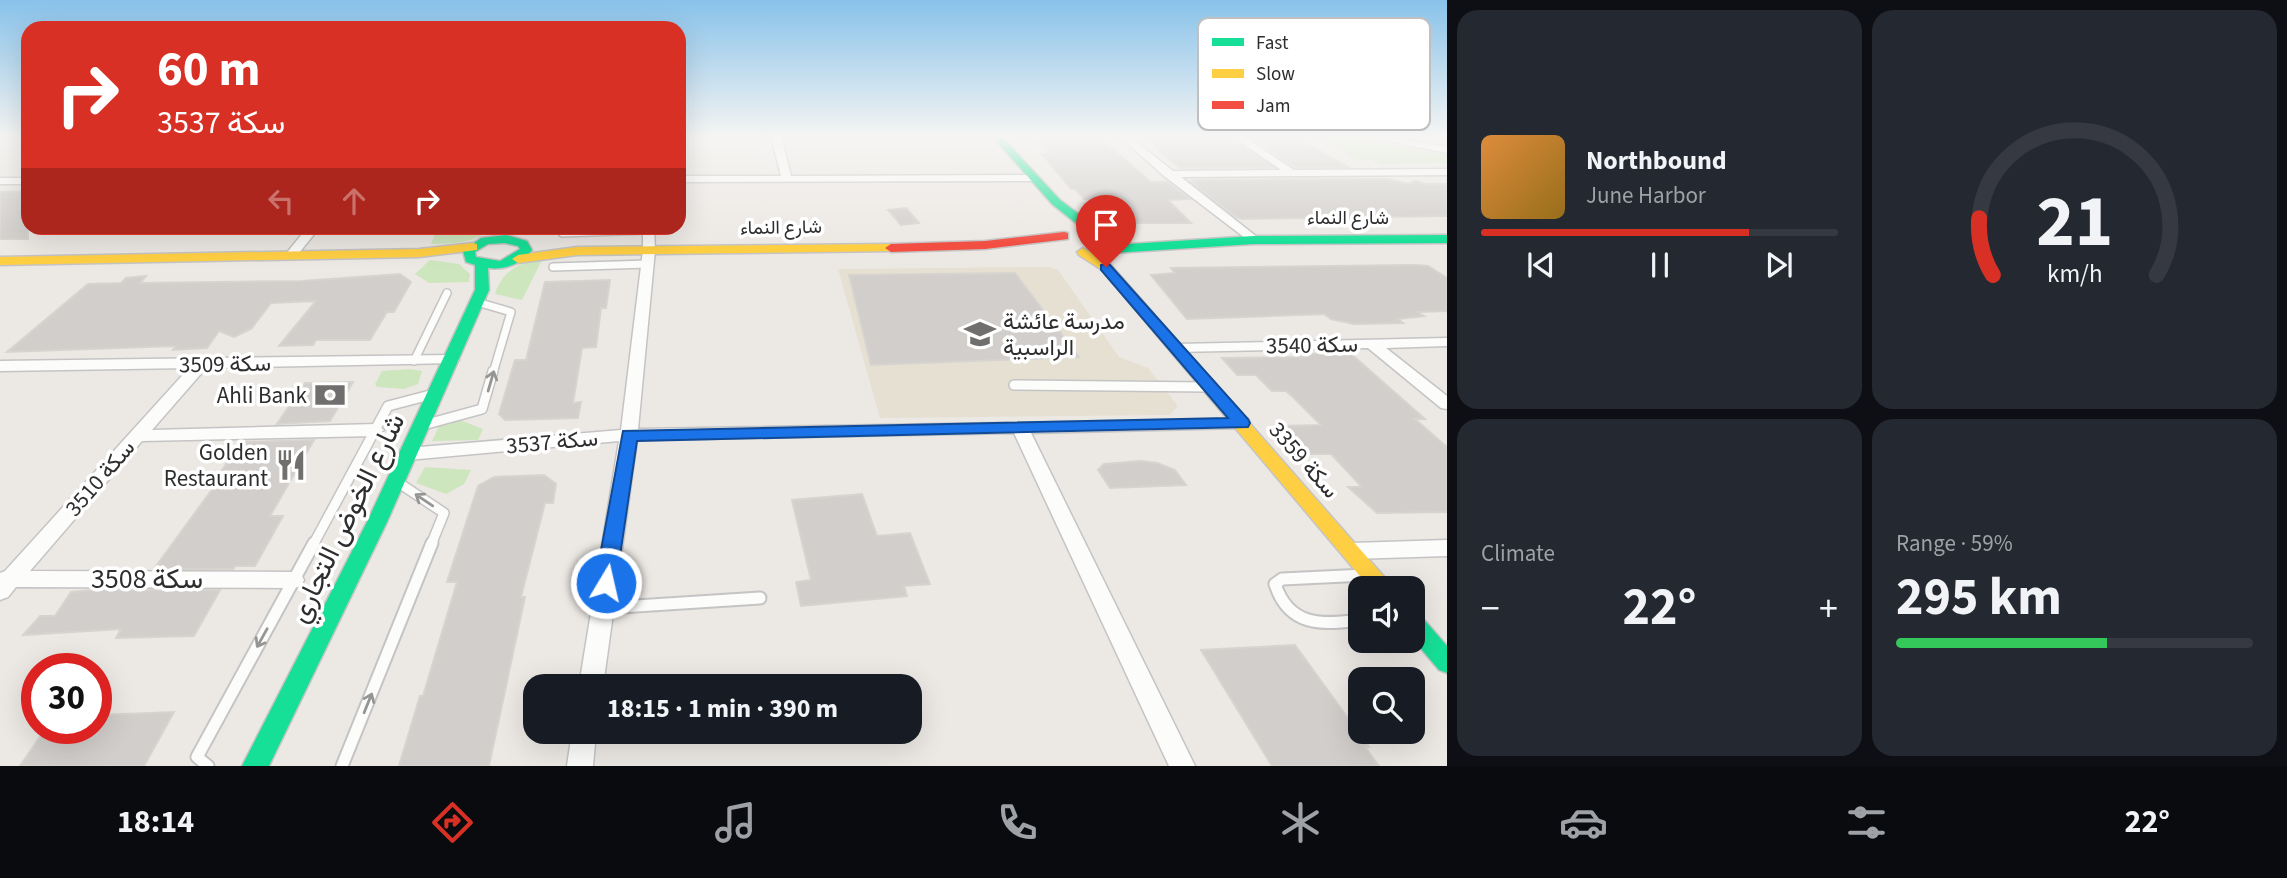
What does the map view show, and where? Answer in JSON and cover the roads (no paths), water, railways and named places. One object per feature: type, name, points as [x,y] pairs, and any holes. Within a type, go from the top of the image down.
[{"type":"street","points":[[785,172],[787,178]]},
{"type":"street","name":"سكة 3359","points":[[1026,172],[1056,202],[1099,235],[1113,242],[1110,256],[1177,348],[1372,575]]},
{"type":"street","points":[[1165,172],[1253,240]]},
{"type":"street","points":[[1168,174],[1447,172]]},
{"type":"street","points":[[686,179],[1031,178]]},
{"type":"street","points":[[1056,202],[1066,235],[1065,243],[1079,251]]},
{"type":"street","name":"شارع النماء","points":[[517,247],[648,257],[985,245],[1080,232],[1208,242]]},
{"type":"street","points":[[291,255],[307,235]]},
{"type":"street","points":[[477,253],[498,235]]},
{"type":"street","points":[[593,674],[629,435],[648,235]]},
{"type":"street","points":[[477,253],[506,239],[517,247]]},
{"type":"street","name":"شارع النماء","points":[[985,245],[1079,251],[1110,256],[1208,242],[1447,239]]},
{"type":"street","points":[[0,261],[477,253],[517,247]]},
{"type":"street","name":"شارع الخوض التجاري","points":[[255,766],[396,481],[480,296],[517,247]]},
{"type":"street","name":"شارع الخوض التجاري","points":[[477,253],[480,296]]},
{"type":"street","name":"سكة 3540","points":[[1177,348],[1447,342]]},
{"type":"street","points":[[1372,344],[1447,404]]},
{"type":"street","name":"سكة 3509","points":[[0,366],[451,360]]},
{"type":"street","name":"سكة 3510","points":[[4,583],[200,365]]},
{"type":"street","name":"سكة 3537","points":[[408,454],[629,435],[1242,423]]},
{"type":"street","points":[[1020,427],[1182,766]]},
{"type":"street","points":[[136,436],[376,430]]},
{"type":"street","points":[[1352,551],[1447,548]]},
{"type":"street","name":"سكة 3508","points":[[4,583],[294,580]]},
{"type":"street","points":[[1425,637],[1447,663]]},
{"type":"street","points":[[580,766],[583,744]]},
{"type":"lane","points":[[553,267],[648,257]]},
{"type":"lane","points":[[414,361],[447,293]]},
{"type":"lane","points":[[421,426],[482,409],[511,312],[480,296]]},
{"type":"lane","points":[[1014,385],[1211,387]]},
{"type":"lane","points":[[208,766],[197,757],[388,406],[436,393]]},
{"type":"lane","points":[[342,766],[444,513],[396,481]]},
{"type":"lane","points":[[1350,576],[1372,575]]},
{"type":"lane","points":[[1348,576],[1282,579],[1275,584],[1277,595],[1286,607],[1300,618],[1315,624],[1348,621]]},
{"type":"lane","points":[[602,608],[760,598]]},
{"type":"place","name":"مدرسة عائشة الراسبية","points":[[980,334]]},
{"type":"place","name":"Ahli Bank","points":[[330,395]]},
{"type":"place","name":"Golden Restaurant","points":[[291,465]]}]
